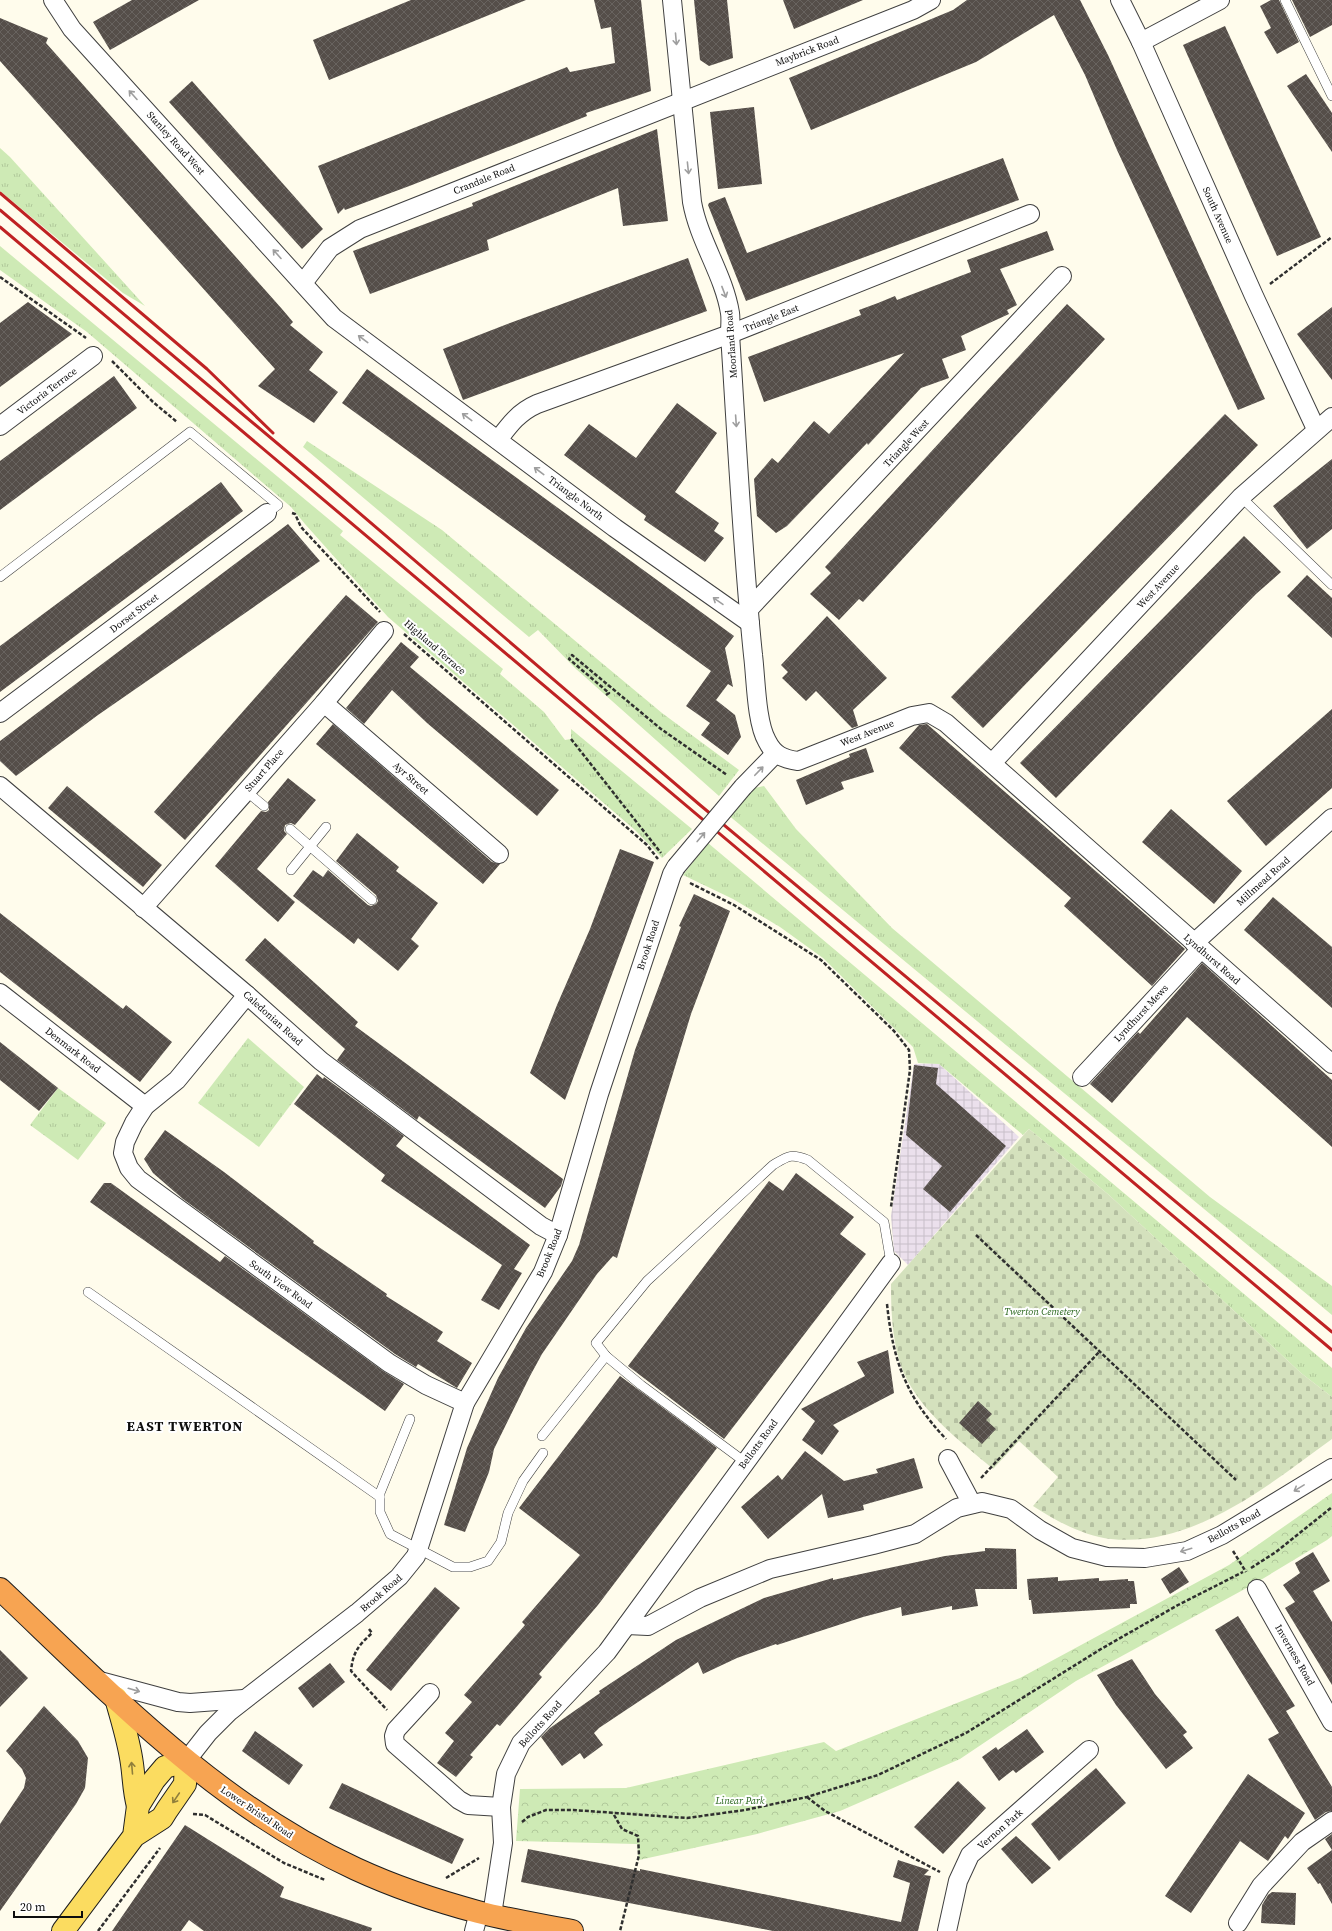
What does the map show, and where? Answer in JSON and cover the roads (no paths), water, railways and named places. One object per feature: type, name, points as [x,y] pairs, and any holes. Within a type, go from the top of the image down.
[{"type":"highway","name":"Lower Bristol Road","points":[[0,1589],[96,1680],[186,1761],[250,1810],[300,1840],[356,1869],[481,1919],[572,1931]]},
{"type":"main road","points":[[116,1698],[127,1737],[138,1806],[134,1836]]},
{"type":"main road","points":[[63,1931],[134,1836],[162,1818],[185,1784],[186,1761],[165,1767],[138,1806]]},
{"type":"street","name":"Stanley Road West","points":[[52,0],[72,29],[303,283]]},
{"type":"street","name":"Moorland Road","points":[[672,0],[695,220],[726,298],[730,314],[730,334],[750,616]]},
{"type":"street","name":"Maybrick Road","points":[[682,100],[913,10],[932,0]]},
{"type":"street","name":"South Avenue","points":[[1120,0],[1142,42],[1254,296],[1316,429]]},
{"type":"street","points":[[1142,42],[1220,0]]},
{"type":"street","name":"Crandale Road","points":[[303,283],[330,248],[360,228],[682,100]]},
{"type":"street","name":"Triangle East","points":[[498,440],[514,419],[524,409],[730,334],[1030,214]]},
{"type":"street","name":"Triangle West","points":[[750,616],[1062,276]]},
{"type":"street","name":"Triangle North","points":[[303,283],[334,318],[615,528],[750,616]]},
{"type":"street","name":"Victoria Terrace","points":[[0,426],[93,356]]},
{"type":"street","name":"West Avenue","points":[[992,763],[1241,497],[1316,429],[1332,417]]},
{"type":"street","name":"Dorset Street","points":[[0,713],[272,509]]},
{"type":"street","points":[[750,616],[760,715],[766,740],[775,754]]},
{"type":"street","name":"Stuart Place","points":[[143,908],[324,702],[384,631]]},
{"type":"street","name":"Ayr Street","points":[[324,702],[499,854]]},
{"type":"street","name":"West Avenue","points":[[775,754],[786,760],[798,761],[912,716],[929,713],[946,723],[1093,853]]},
{"type":"street","name":"Brook Road","points":[[186,1761],[208,1733],[244,1699],[357,1613],[407,1569],[418,1550],[465,1403],[543,1272],[558,1235],[599,1094],[669,868],[737,783],[775,754]]},
{"type":"street","name":"Caledonian Road","points":[[0,786],[247,995],[321,1061],[541,1226],[558,1235]]},
{"type":"street","name":"Millmead Road","points":[[1197,946],[1332,818]]},
{"type":"street","name":"Lyndhurst Road","points":[[1093,853],[1332,1064]]},
{"type":"street","name":"Lyndhurst Mews","points":[[1082,1076],[1197,946]]},
{"type":"street","name":"Denmark Road","points":[[0,994],[145,1106]]},
{"type":"street","points":[[145,1106],[177,1080],[247,995]]},
{"type":"street","name":"South View Road","points":[[145,1106],[134,1123],[125,1142],[123,1153],[129,1168],[138,1179],[389,1363],[426,1385],[465,1403]]},
{"type":"street","name":"Bellotts Road","points":[[481,1919],[503,1836],[501,1807],[506,1774],[520,1743],[588,1673],[627,1625],[891,1263]]},
{"type":"street","points":[[948,1459],[968,1497]]},
{"type":"street","name":"Bellotts Road","points":[[627,1625],[648,1626],[700,1598],[770,1569],[873,1546],[915,1534],[957,1508],[968,1497],[982,1502],[1011,1508],[1040,1530],[1072,1548],[1107,1557],[1145,1558],[1187,1551],[1222,1535],[1332,1468]]},
{"type":"street","name":"Inverness Road","points":[[1257,1590],[1332,1722]]},
{"type":"street","points":[[96,1680],[178,1702],[190,1703],[244,1699]]},
{"type":"street","points":[[430,1693],[401,1725],[394,1736],[395,1744],[450,1793],[468,1805],[501,1807]]},
{"type":"street","name":"Vernon Park","points":[[947,1931],[958,1881],[970,1855],[1089,1750]]},
{"type":"street","points":[[1238,1923],[1261,1886],[1302,1842],[1332,1822]]},
{"type":"lane","points":[[1285,0],[1332,96]]},
{"type":"lane","points":[[0,577],[190,432],[272,509]]},
{"type":"lane","points":[[1241,497],[1332,585]]},
{"type":"lane","points":[[246,791],[264,806]]},
{"type":"lane","points":[[291,870],[326,827]]},
{"type":"lane","points":[[290,829],[372,900]]},
{"type":"lane","points":[[745,1462],[642,1385],[606,1356],[596,1342],[648,1281],[773,1165],[788,1156],[798,1156],[808,1160],[884,1222],[891,1263]]},
{"type":"lane","points":[[88,1292],[380,1498]]},
{"type":"lane","points":[[542,1436],[606,1356]]},
{"type":"lane","points":[[410,1419],[380,1493],[380,1512],[390,1534],[453,1567],[470,1567],[488,1561],[501,1542],[508,1513],[523,1481],[543,1453]]},
{"type":"railway","points":[[0,193],[207,369],[273,433]]},
{"type":"railway","points":[[0,210],[322,481],[700,805],[1332,1332]]},
{"type":"railway","points":[[0,227],[1332,1350]]},
{"type":"district","name":"EAST TWERTON","points":[[185,1426]]},
{"type":"park label","name":"Twerton Cemetery","points":[[1042,1311]]},
{"type":"park label","name":"Linear Park","points":[[740,1800]]}]
